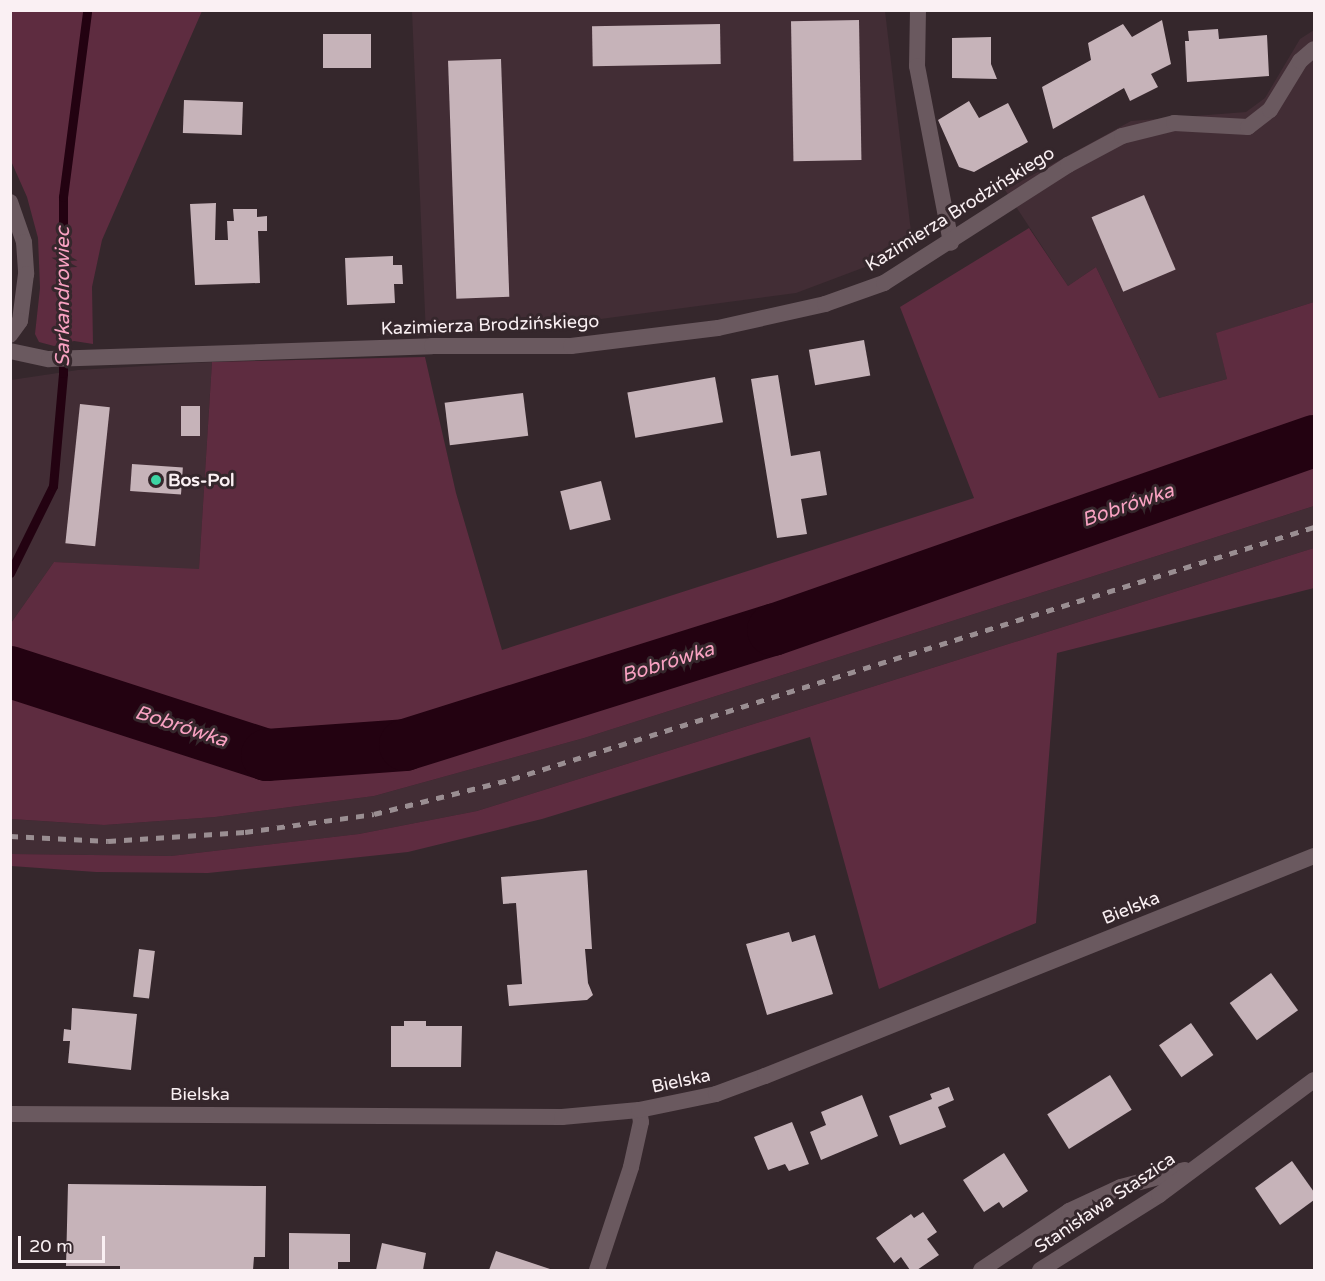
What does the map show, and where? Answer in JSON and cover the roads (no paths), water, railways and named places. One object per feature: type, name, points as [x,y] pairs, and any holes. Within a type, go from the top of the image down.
[{"type":"street","points":[[918,10],[917,66],[951,243]]},
{"type":"street","name":"Kazimierza Brodzińskiego","points":[[10,351],[49,359],[571,346],[706,329],[825,304],[885,283],[951,243],[1068,165],[1122,136],[1173,123],[1248,127],[1270,110],[1300,61],[1314,49]]},
{"type":"street","points":[[10,202],[24,242],[26,274],[21,321],[10,335]]},
{"type":"street","name":"Bielska","points":[[10,1113],[562,1117],[639,1110],[716,1094],[765,1076],[1314,856]]},
{"type":"street","name":"Stanisława Staszica","points":[[1040,1270],[1159,1195],[1192,1168],[1314,1080]]},
{"type":"street","points":[[597,1270],[631,1167],[641,1122],[639,1110]]},
{"type":"street","name":"Stanisława Staszica","points":[[981,1270],[1069,1211],[1121,1187],[1192,1168]]},
{"type":"waterway","name":"Sarkandrowiec","points":[[10,573],[53,486],[63,373],[63,197],[87,12]]},
{"type":"waterway","name":"Bobrówka","points":[[10,672],[267,755],[405,745],[773,630],[1314,441]]},
{"type":"railway","points":[[10,836],[108,841],[245,832],[374,814],[512,779],[1314,527]]},
{"type":"place","name":"Bos-Pol","points":[[156,480]]}]
